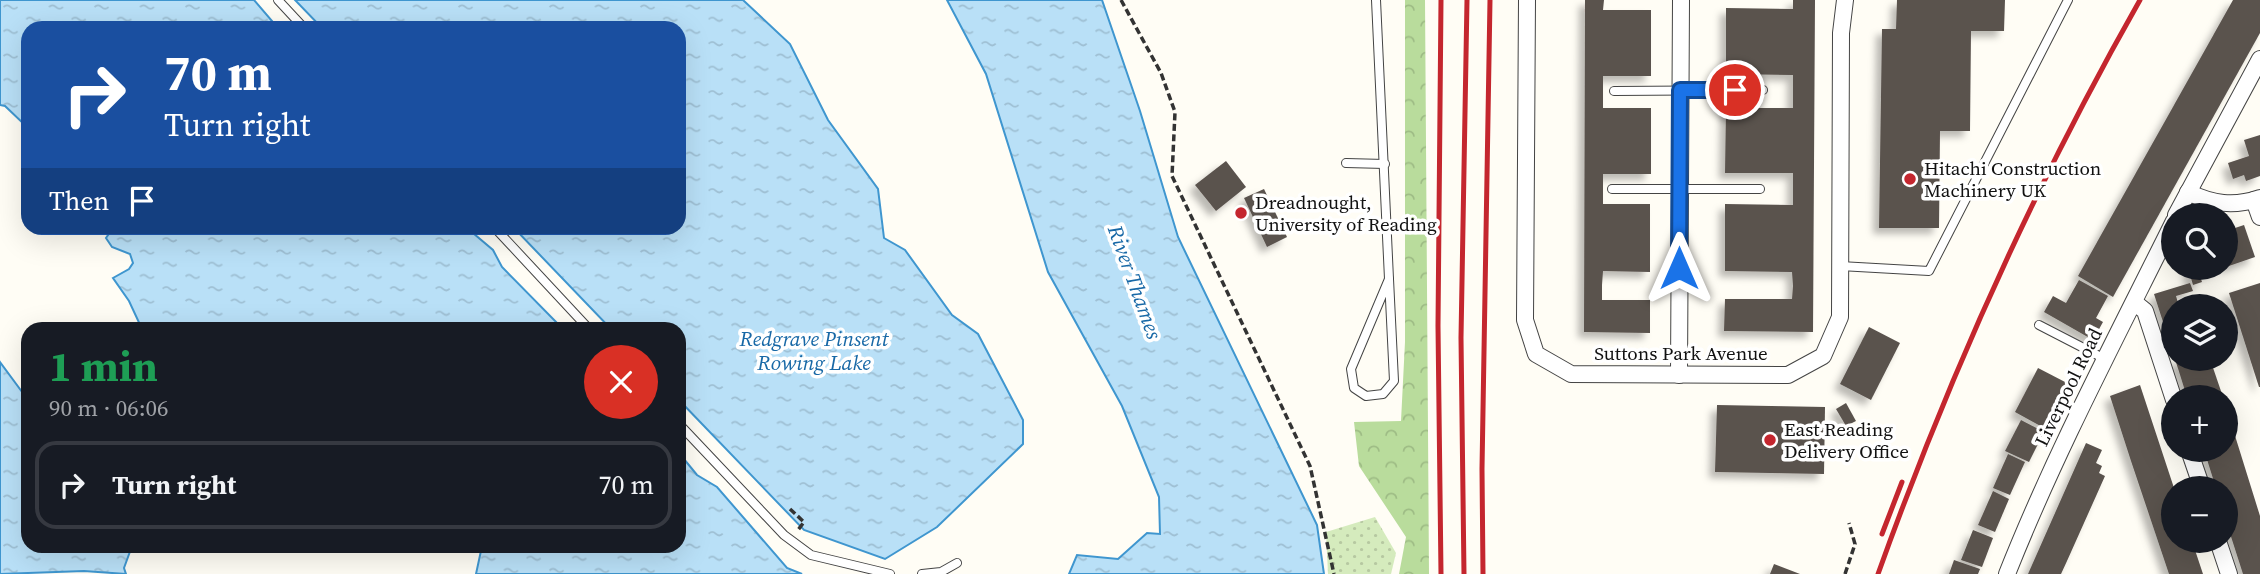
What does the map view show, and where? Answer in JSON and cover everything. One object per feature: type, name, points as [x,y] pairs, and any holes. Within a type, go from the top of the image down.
[{"type":"street","name":"Suttons Park Avenue","points":[[1527,0],[1525,320],[1536,354],[1571,373],[1788,375],[1823,356],[1840,317],[1841,33],[1845,0]]},
{"type":"street","points":[[1679,374],[1681,0]]},
{"type":"street","points":[[2182,203],[2260,59]]},
{"type":"street","points":[[2188,192],[2214,202],[2236,204],[2257,199],[2260,217]]},
{"type":"street","name":"Liverpool Road","points":[[2007,574],[2033,508],[2103,358],[2161,247]]},
{"type":"street","points":[[2134,302],[2145,311],[2169,385]]},
{"type":"street","points":[[2222,553],[2229,574]]},
{"type":"lane","points":[[278,0],[298,21]]},
{"type":"lane","points":[[1376,0],[1394,381],[1383,394],[1366,396],[1354,388],[1350,369],[1389,279]]},
{"type":"lane","points":[[1840,266],[1929,271],[2068,0]]},
{"type":"lane","points":[[1614,91],[1763,90]]},
{"type":"lane","points":[[1346,163],[1385,164]]},
{"type":"lane","points":[[1612,189],[1760,189]]},
{"type":"lane","points":[[502,235],[582,322]]},
{"type":"lane","points":[[2039,325],[2103,358]]},
{"type":"lane","points":[[686,431],[790,539],[811,555],[890,574]]},
{"type":"lane","points":[[922,574],[941,572],[957,563]]},
{"type":"path","points":[[1121,0],[1161,73],[1175,112],[1172,176],[1310,466],[1334,574]]},
{"type":"path","points":[[790,509],[804,522],[790,539]]},
{"type":"path","points":[[1845,574],[1855,544],[1849,523]]},
{"type":"green space","points":[[1405,0],[1425,0],[1429,574],[1399,574],[1406,537],[1359,466],[1354,422],[1401,421],[1405,342]]},
{"type":"green space","points":[[1375,517],[1396,553],[1391,574],[1328,574],[1326,532]]},
{"type":"water","points":[[0,0],[254,0],[272,21],[21,21],[21,121],[5,106],[0,105]]},
{"type":"water","name":"Redgrave Pinsent Rowing Lake","points":[[295,0],[743,0],[790,44],[828,120],[878,189],[884,238],[905,250],[952,315],[978,334],[1023,420],[1023,444],[937,527],[885,559],[804,530],[686,407],[686,322],[604,322],[521,235],[686,235],[686,21],[315,21]]},
{"type":"water","name":"River Thames","points":[[947,0],[1102,0],[1140,111],[1178,237],[1317,525],[1324,574],[1069,574],[1077,555],[1118,559],[1147,533],[1160,534],[1159,497],[1122,406],[1048,272],[986,74]]},
{"type":"water","points":[[108,235],[475,235],[493,250],[502,267],[556,322],[139,322],[129,301],[113,278],[129,269],[133,263],[130,254],[112,247],[106,238]]},
{"type":"water","points":[[0,362],[21,390],[21,553],[129,553],[124,568],[126,574],[84,571],[0,574]]},
{"type":"water","points":[[686,462],[697,475],[717,487],[787,568],[802,574],[476,574],[480,553],[686,553]]},
{"type":"building","points":[[1585,0],[1604,0],[1603,10],[1651,10],[1651,76],[1603,76],[1603,108],[1651,108],[1651,174],[1603,174],[1603,204],[1650,204],[1650,272],[1603,271],[1602,285],[1602,300],[1650,300],[1650,333],[1584,332]]},
{"type":"building","points":[[1793,0],[1815,0],[1813,332],[1724,331],[1725,299],[1792,299],[1793,286],[1792,272],[1725,271],[1725,204],[1793,205],[1793,173],[1725,173],[1726,108],[1793,108],[1793,75],[1726,74],[1726,8],[1793,9]]},
{"type":"building","points":[[1897,0],[2005,0],[2004,31],[1971,31],[1970,131],[1940,131],[1939,228],[1879,228],[1882,29],[1896,29]]},
{"type":"building","points":[[2233,0],[2260,0],[2260,33],[2165,203],[2161,203],[2161,211],[2113,297],[2078,276]]},
{"type":"building","points":[[2260,135],[2260,176],[2246,181],[2244,175],[2233,179],[2228,163],[2249,156],[2244,140]]},
{"type":"building","points":[[1226,161],[1246,187],[1216,211],[1195,185]]},
{"type":"building","points":[[1264,189],[1287,237],[1267,247],[1244,198]]},
{"type":"building","points":[[2244,225],[2255,257],[2238,263],[2238,227]]},
{"type":"building","points":[[2079,280],[2108,296],[2096,318],[2103,322],[2093,340],[2044,312],[2053,296],[2066,303]]},
{"type":"building","points":[[2192,280],[2201,280],[2202,282],[2193,285]]},
{"type":"building","points":[[2190,283],[2193,291],[2161,294],[2161,316],[2154,294]]},
{"type":"building","points":[[2260,283],[2260,387],[2238,321],[2238,294],[2229,293]]},
{"type":"building","points":[[1869,327],[1900,343],[1871,400],[1840,384]]},
{"type":"building","points":[[2038,368],[2067,383],[2044,428],[2015,412]]},
{"type":"building","points":[[2179,371],[2214,371],[2219,385],[2183,385]]},
{"type":"building","points":[[2140,385],[2161,449],[2161,462],[2165,462],[2170,476],[2161,476],[2161,550],[2131,461],[2110,396]]},
{"type":"building","points":[[1846,403],[1856,421],[1846,426],[1836,409]]},
{"type":"building","name":"East Reading Delivery Office","points":[[1717,405],[1825,407],[1824,474],[1715,472]]},
{"type":"building","points":[[2021,420],[2044,432],[2029,462],[2005,451]]},
{"type":"building","points":[[2086,443],[2102,450],[2096,463],[2102,466],[2099,473],[2105,476],[2061,574],[2028,574]]},
{"type":"building","points":[[2238,445],[2260,516],[2260,574],[2243,574],[2236,553],[2238,476],[2212,476],[2208,462],[2238,462]]},
{"type":"building","points":[[2008,454],[2025,462],[2010,495],[1993,488]]},
{"type":"building","points":[[1993,491],[2009,499],[1995,532],[1978,525]]},
{"type":"building","points":[[1973,530],[1993,538],[1982,567],[1961,560]]},
{"type":"building","points":[[2162,553],[2196,553],[2203,574],[2169,574]]},
{"type":"building","points":[[1954,560],[1980,569],[1978,574],[1949,574]]},
{"type":"building","points":[[1774,564],[1800,574],[1770,574]]},
{"type":"railway","points":[[1441,0],[1438,326],[1441,574]]},
{"type":"railway","points":[[1464,574],[1461,338],[1467,0]]},
{"type":"railway","points":[[1483,574],[1482,469],[1490,0]]},
{"type":"railway","points":[[1878,574],[1934,427],[1997,281],[2065,139],[2140,0]]},
{"type":"railway","points":[[1882,534],[1902,482]]},
{"type":"place","name":"Hitachi Construction Machinery UK","points":[[1910,179]]},
{"type":"place","name":"Dreadnought, University of Reading","points":[[1241,213]]},
{"type":"place","name":"East Reading Delivery Office","points":[[1770,440]]},
{"type":"route","points":[[1679,268],[1680,90],[1735,90]]}]
